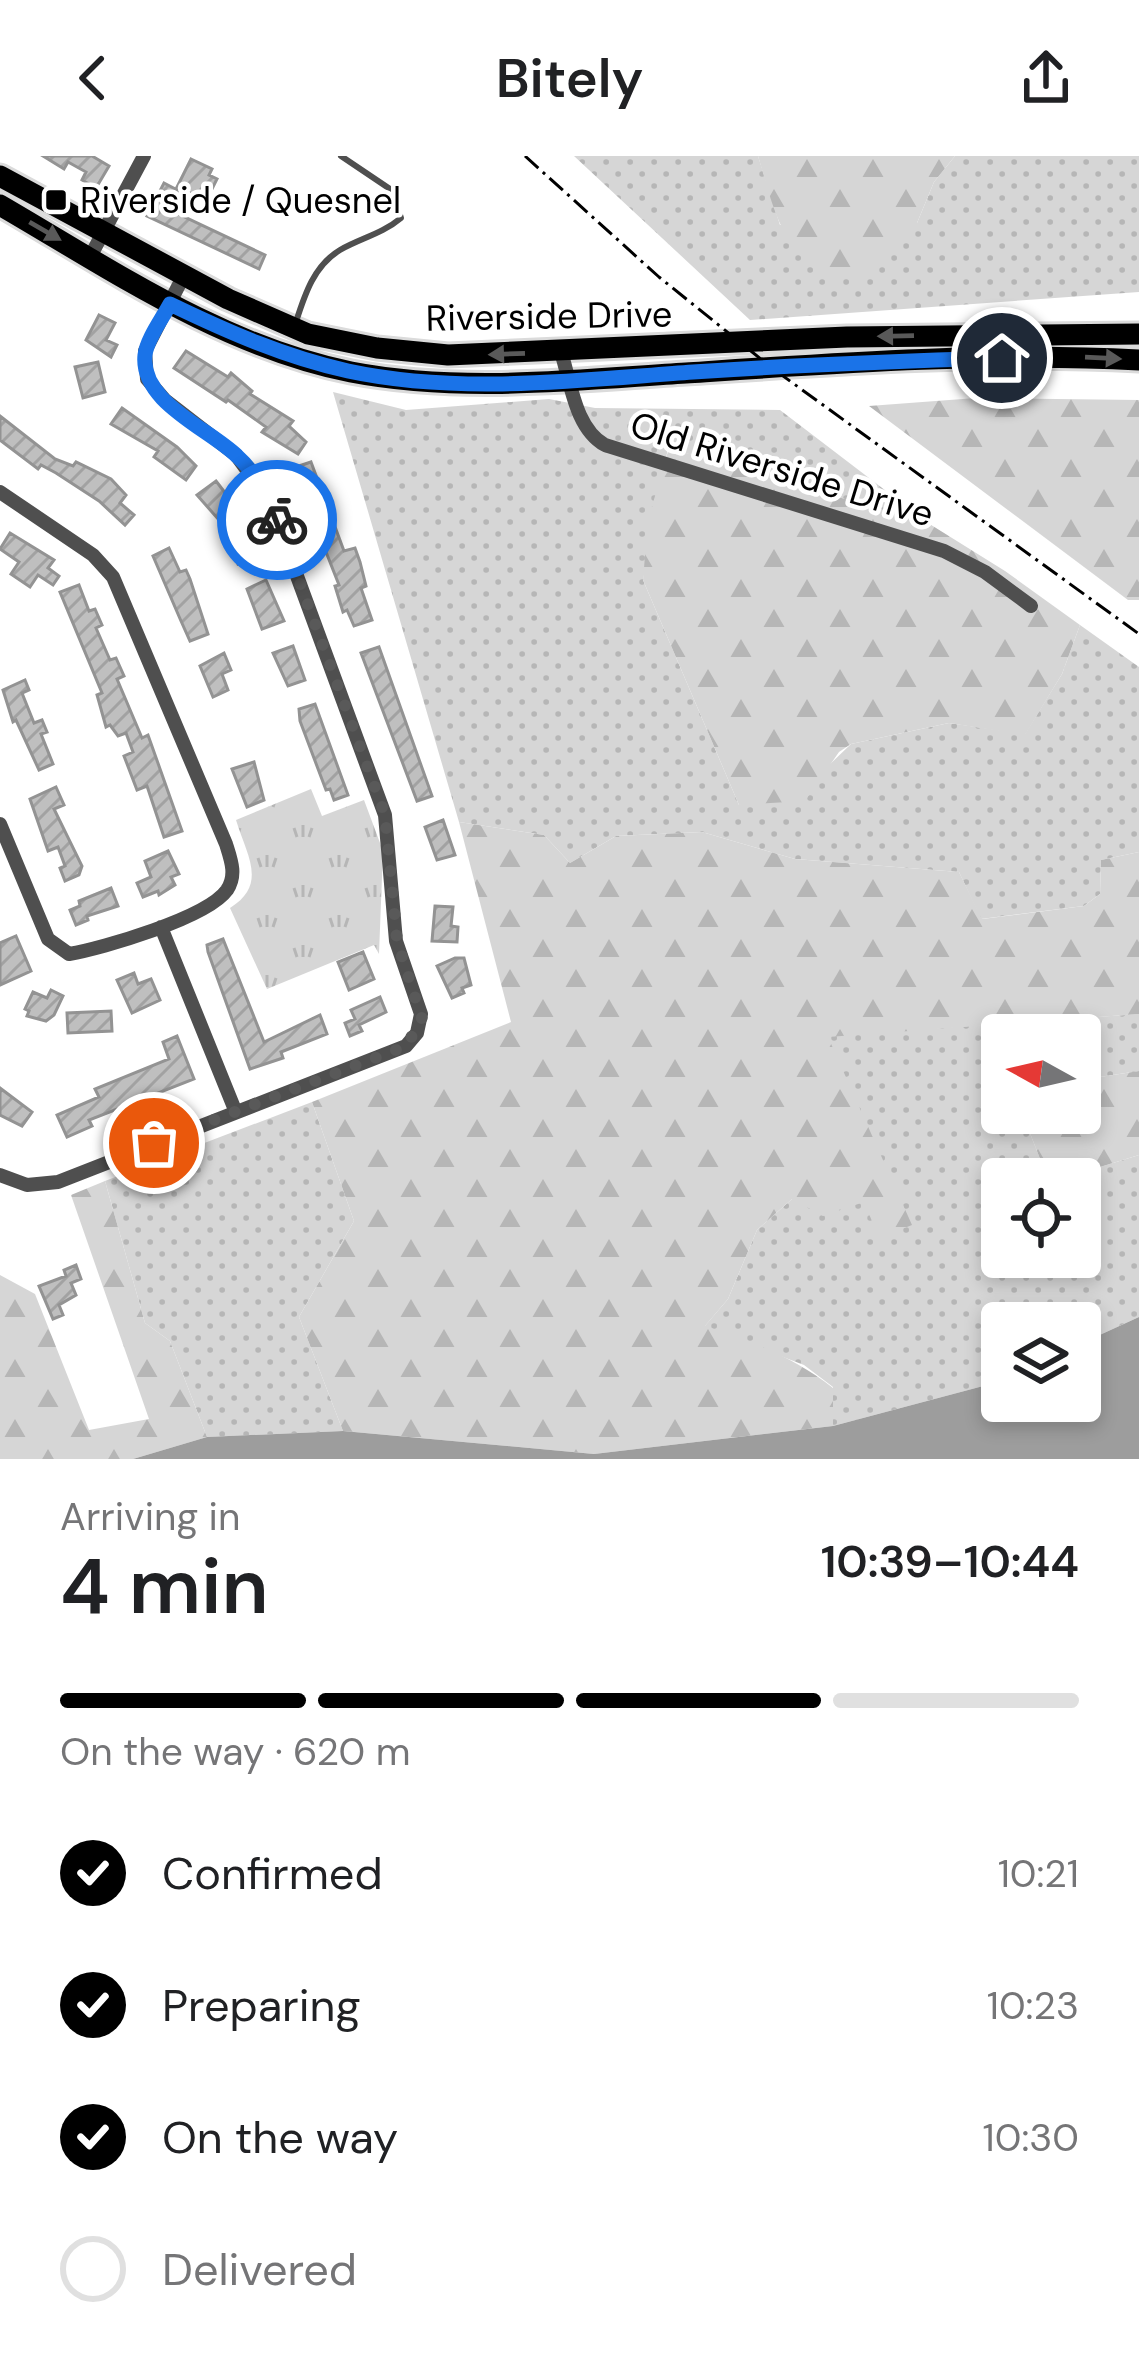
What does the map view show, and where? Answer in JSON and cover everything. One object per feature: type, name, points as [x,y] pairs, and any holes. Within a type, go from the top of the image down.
[{"type":"main road","name":"Riverside Drive","points":[[0,176],[183,277],[295,329],[339,342],[422,354],[848,337],[1139,334]]},
{"type":"main road","name":"Riverside Drive","points":[[0,205],[170,304],[276,351],[352,372],[442,382],[570,381],[849,363],[1045,357],[1139,361]]},
{"type":"street","points":[[90,257],[144,156]]},
{"type":"street","points":[[0,1174],[27,1185],[58,1182],[405,1047],[422,1019],[397,941],[385,815],[269,500],[236,454],[165,400],[147,379],[145,351],[183,277]]},
{"type":"street","name":"Old Riverside Drive","points":[[561,352],[579,413],[594,438],[605,446],[944,551],[985,572],[1031,606]]},
{"type":"street","points":[[0,492],[93,555],[113,577],[233,869],[227,889],[217,900],[161,927],[69,954],[47,939],[0,824]]},
{"type":"street","points":[[161,927],[235,1110]]},
{"type":"lane","points":[[295,329],[315,273],[336,253],[382,234],[401,218],[393,190],[340,156]]},
{"type":"green space","points":[[574,156],[758,156],[780,225],[917,223],[934,182],[955,156],[1139,156],[1139,292],[750,320]]},
{"type":"green space","points":[[758,156],[955,156],[934,182],[917,223],[860,281],[822,272],[796,251],[779,222]]},
{"type":"green space","points":[[333,392],[406,410],[549,399],[595,408],[780,410],[928,523],[668,448],[643,580],[739,805],[826,768],[851,744],[949,723],[1025,734],[1062,674],[1080,625],[1139,667],[1139,852],[1101,860],[1100,894],[1084,906],[981,919],[959,872],[795,859],[702,832],[616,836],[570,863],[544,835],[459,822]]},
{"type":"green space","points":[[976,398],[1139,400],[1139,600],[1128,600],[869,406]]},
{"type":"green space","points":[[669,448],[928,523],[1080,625],[1062,674],[1025,735],[949,723],[851,744],[839,752],[805,801],[739,805],[643,580],[648,520]]},
{"type":"green space","points":[[311,789],[322,816],[364,800],[383,851],[379,954],[374,945],[267,989],[230,908],[242,899],[251,879],[236,820]]},
{"type":"green space","points":[[459,822],[544,835],[570,863],[616,836],[702,832],[795,859],[959,872],[982,919],[1084,906],[1100,894],[1101,860],[1139,852],[1139,1014],[981,1014],[981,1026],[828,1037],[912,1225],[879,1238],[864,1202],[823,1216],[792,1199],[757,1230],[728,1299],[705,1326],[772,1351],[833,1388],[833,1426],[594,1454],[343,1431],[299,1317],[354,1221],[312,1102],[511,1022]]},
{"type":"green space","points":[[1139,1014],[1139,1071],[1101,1077],[1101,1017]]},
{"type":"green space","points":[[981,1025],[981,1134],[1030,1134],[1040,1158],[981,1158],[981,1278],[1101,1278],[1101,1167],[1139,1155],[1139,1317],[1101,1334],[1101,1302],[981,1302],[981,1387],[833,1426],[833,1387],[804,1365],[704,1327],[728,1299],[757,1230],[792,1199],[827,1036]]},
{"type":"green space","points":[[1139,1071],[1139,1155],[1101,1167],[1101,1158],[1040,1158],[1030,1134],[1101,1134],[1101,1077]]},
{"type":"green space","points":[[312,1102],[354,1221],[299,1317],[343,1431],[207,1437],[170,1341],[145,1323],[105,1181]]},
{"type":"green space","points":[[105,1181],[145,1323],[170,1341],[207,1437],[133,1459],[0,1459],[0,1275],[35,1294],[89,1430],[149,1419],[71,1195]]},
{"type":"shaded area","points":[[1139,1317],[1139,1459],[133,1459],[207,1437],[343,1431],[594,1454],[833,1426],[981,1387],[981,1422],[1101,1422],[1101,1334]]},
{"type":"building","points":[[43,156],[92,156],[109,166],[96,188],[82,180],[86,172],[68,162],[64,169]]},
{"type":"building","points":[[191,159],[212,169],[209,175],[217,179],[209,195],[202,192],[199,197],[177,187]]},
{"type":"building","points":[[164,183],[179,191],[170,210],[265,255],[259,269],[147,216]]},
{"type":"building","points":[[99,315],[115,323],[106,340],[117,345],[111,357],[86,340]]},
{"type":"building","points":[[186,351],[228,377],[231,373],[250,394],[293,421],[289,426],[306,442],[298,454],[262,432],[266,427],[228,400],[174,368]]},
{"type":"building","points":[[98,362],[105,392],[83,398],[75,367]]},
{"type":"building","points":[[122,408],[196,466],[186,480],[154,457],[158,451],[111,424]]},
{"type":"building","points":[[0,416],[55,459],[73,466],[76,462],[111,479],[126,495],[120,503],[134,515],[125,525],[56,473],[41,465],[38,469],[0,440]]},
{"type":"building","points":[[311,462],[344,551],[355,548],[360,562],[366,586],[361,588],[372,620],[354,626],[347,610],[343,612],[335,586],[339,585],[293,468]]},
{"type":"building","points":[[216,481],[236,507],[219,520],[197,495]]},
{"type":"building","points":[[246,525],[260,555],[238,564],[227,532]]},
{"type":"building","points":[[10,533],[54,560],[48,568],[59,576],[53,585],[38,575],[30,587],[11,574],[19,562],[0,549]]},
{"type":"building","points":[[169,548],[180,572],[186,570],[208,634],[190,641],[153,556]]},
{"type":"building","points":[[266,580],[284,621],[262,629],[247,589]]},
{"type":"building","points":[[79,585],[89,611],[95,609],[102,625],[96,628],[110,660],[116,658],[124,676],[117,679],[142,738],[148,735],[182,831],[164,837],[147,786],[137,790],[124,756],[133,752],[126,733],[118,736],[110,725],[106,727],[97,695],[102,693],[60,592]]},
{"type":"building","points":[[293,646],[305,680],[288,686],[273,653]]},
{"type":"building","points":[[379,647],[432,796],[417,801],[361,653]]},
{"type":"building","points":[[224,653],[231,670],[222,674],[228,690],[213,697],[200,666]]},
{"type":"building","points":[[25,680],[29,690],[22,693],[34,723],[42,720],[47,732],[41,734],[53,764],[39,770],[16,720],[13,722],[3,690]]},
{"type":"building","points":[[315,704],[348,795],[334,800],[300,721],[299,709]]},
{"type":"building","points":[[254,762],[264,800],[247,807],[232,769]]},
{"type":"building","points":[[56,787],[64,805],[54,809],[82,866],[79,875],[65,881],[58,847],[48,851],[30,799]]},
{"type":"building","points":[[443,820],[455,855],[437,860],[425,827]]},
{"type":"building","points":[[168,851],[179,874],[171,877],[175,885],[159,895],[158,891],[143,897],[137,883],[151,877],[145,861]]},
{"type":"building","points":[[111,888],[118,906],[87,916],[88,920],[76,925],[70,910],[80,906],[79,901]]},
{"type":"building","points":[[435,906],[453,907],[451,926],[458,927],[457,942],[432,941]]},
{"type":"building","points":[[16,936],[31,971],[0,985],[0,943]]},
{"type":"building","points":[[223,939],[264,1042],[320,1015],[327,1034],[281,1052],[283,1058],[250,1069],[208,952],[207,945]]},
{"type":"building","points":[[363,952],[374,979],[349,990],[338,962]]},
{"type":"building","points":[[464,958],[471,985],[452,998],[437,966]]},
{"type":"building","points":[[134,973],[138,984],[151,979],[160,1000],[132,1013],[117,980]]},
{"type":"building","points":[[51,990],[63,996],[54,1015],[46,1021],[27,1016],[25,1009],[33,992],[47,998]]},
{"type":"building","points":[[380,997],[386,1012],[359,1025],[362,1031],[350,1036],[345,1023],[355,1019],[351,1010]]},
{"type":"building","points":[[111,1011],[112,1031],[68,1033],[67,1013]]},
{"type":"building","points":[[177,1036],[194,1079],[89,1120],[92,1126],[67,1137],[57,1115],[99,1097],[95,1089],[169,1059],[163,1042]]},
{"type":"building","points":[[0,1088],[32,1112],[22,1126],[0,1115]]},
{"type":"building","points":[[76,1265],[81,1279],[71,1283],[76,1295],[59,1305],[63,1315],[53,1319],[39,1286],[66,1276],[64,1270]]},
{"type":"railway","points":[[525,156],[659,277],[772,368],[1139,634]]},
{"type":"way so far","points":[[154,1143],[406,1046],[422,1019],[398,950],[385,815],[277,520]]},
{"type":"place","name":"Riverside / Quesnel","points":[[56,200]]},
{"type":"route","points":[[277,520],[253,473],[236,454],[165,400],[147,379],[145,351],[170,304],[276,351],[352,372],[419,381],[570,381],[1002,358]]}]
